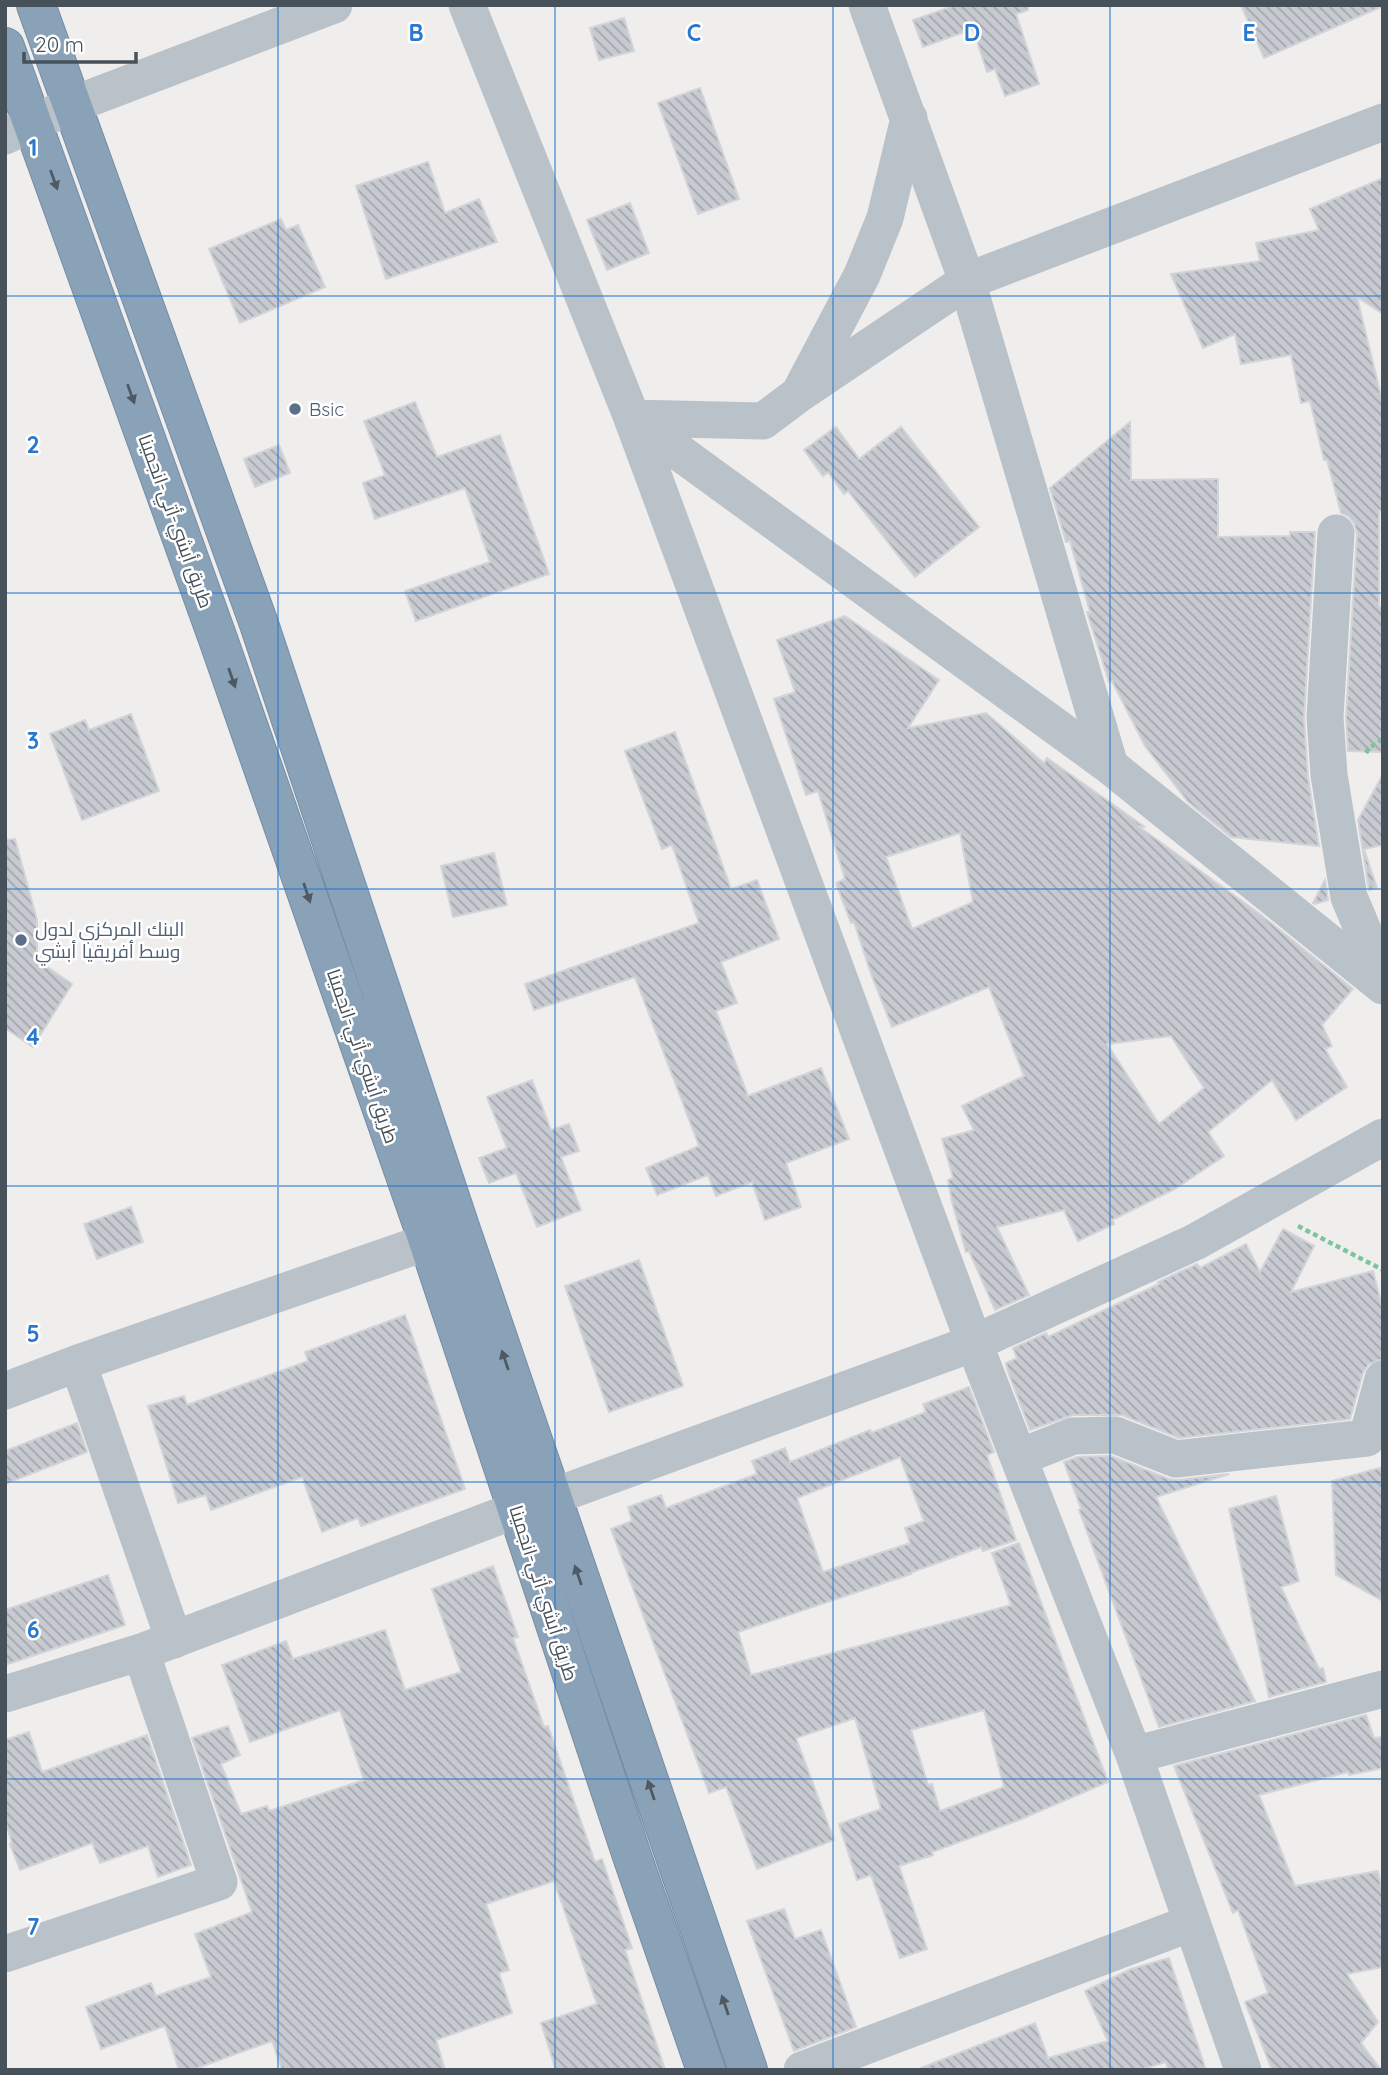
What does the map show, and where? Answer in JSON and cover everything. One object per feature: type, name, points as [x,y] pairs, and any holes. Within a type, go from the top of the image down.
[{"type":"highway","points":[[36,5],[259,624],[444,1236],[552,1498],[748,2070]]},
{"type":"highway","name":"طريق أبشي-أتي-انجمينا","points":[[5,47],[20,129],[218,639],[444,1236],[516,1510],[706,2070]]},
{"type":"highway","points":[[218,639],[259,624]]},
{"type":"street","points":[[20,129],[72,105],[334,5]]},
{"type":"street","points":[[467,5],[632,418],[974,1343],[1134,1755],[1242,2070]]},
{"type":"street","points":[[867,5],[967,281],[1110,766]]},
{"type":"street","points":[[799,394],[862,275],[885,218],[909,118]]},
{"type":"street","points":[[632,418],[763,421],[967,281],[1383,122]]},
{"type":"street","points":[[632,418],[1110,766],[1383,986]]},
{"type":"street","points":[[1336,533],[1325,717],[1329,775],[1349,897],[1383,978]]},
{"type":"street","points":[[5,1694],[157,1646],[516,1510],[974,1343],[1195,1242],[1383,1137]]},
{"type":"street","points":[[5,1391],[444,1236]]},
{"type":"street","points":[[5,1954],[219,1882],[78,1363]]},
{"type":"street","points":[[1020,1457],[1073,1436],[1115,1435],[1177,1459],[1367,1438],[1383,1379]]},
{"type":"street","points":[[1134,1755],[1383,1689]]},
{"type":"street","points":[[802,2070],[1191,1923]]},
{"type":"path","points":[[1260,1206],[1383,1270]]},
{"type":"building","points":[[956,5],[1027,5],[1028,10],[1016,14],[1039,84],[1005,96],[995,69],[987,72],[973,29],[923,47],[913,20]]},
{"type":"building","points":[[1241,5],[1383,5],[1383,6],[1264,58]]},
{"type":"building","points":[[624,18],[634,51],[599,60],[590,28]]},
{"type":"building","points":[[700,88],[739,199],[698,214],[658,103]]},
{"type":"building","points":[[428,162],[445,213],[479,199],[497,242],[386,279],[356,186]]},
{"type":"building","points":[[1383,178],[1383,314],[1357,297],[1383,404],[1379,607],[1383,606],[1383,752],[1348,751],[1346,717],[1357,534],[1354,523],[1341,513],[1327,460],[1324,460],[1310,401],[1301,403],[1291,355],[1241,364],[1235,334],[1203,348],[1171,274],[1260,261],[1256,243],[1319,230],[1310,209]]},
{"type":"building","points":[[630,203],[649,253],[607,270],[587,220]]},
{"type":"building","points":[[281,219],[286,230],[298,225],[325,287],[240,323],[209,249]]},
{"type":"building","points":[[415,402],[437,457],[500,435],[549,574],[416,621],[405,591],[490,562],[465,488],[375,519],[363,483],[385,475],[364,421]]},
{"type":"building","points":[[1130,422],[1131,480],[1218,479],[1218,537],[1290,536],[1290,532],[1315,532],[1304,718],[1308,777],[1319,846],[1231,837],[1188,802],[1145,746],[1112,681],[1109,682],[1087,612],[1090,612],[1070,541],[1066,542],[1050,488]]},
{"type":"building","points":[[836,427],[859,459],[901,427],[979,527],[915,577],[848,491],[844,494],[828,472],[823,476],[804,450]]},
{"type":"building","points":[[279,445],[290,473],[255,487],[244,459]]},
{"type":"building","points":[[845,616],[939,680],[908,728],[986,713],[1044,763],[1047,758],[1145,827],[1138,826],[1260,914],[1353,989],[1322,1025],[1332,1046],[1325,1049],[1347,1087],[1296,1120],[1272,1080],[1208,1132],[1224,1156],[1175,1189],[1112,1220],[1114,1224],[1078,1241],[1064,1210],[997,1227],[1029,1295],[995,1310],[969,1251],[966,1252],[952,1202],[948,1180],[953,1178],[942,1139],[974,1130],[962,1106],[1024,1076],[989,987],[892,1027],[854,922],[851,923],[836,883],[845,879],[818,791],[806,795],[774,699],[795,692],[777,640]],"holes":[[[960,833],[973,902],[912,929],[886,857]],[[1171,1036],[1204,1088],[1159,1124],[1107,1044]]]},
{"type":"building","points":[[131,714],[159,791],[82,820],[50,734],[85,720],[89,730]]},
{"type":"building","points":[[675,732],[731,889],[757,880],[779,939],[721,962],[737,1003],[716,1011],[748,1096],[821,1068],[849,1139],[786,1163],[801,1207],[765,1220],[752,1182],[716,1196],[708,1175],[657,1195],[646,1168],[699,1146],[635,977],[534,1010],[525,984],[699,923],[672,845],[662,849],[625,751]]},
{"type":"building","points":[[1383,774],[1383,845],[1364,849],[1377,888],[1369,890],[1358,820]]},
{"type":"building","name":"البنك المركزي لدول وسط أفريقيا أبشي","points":[[15,839],[37,920],[37,960],[72,984],[33,1047],[5,1028],[5,840]]},
{"type":"building","points":[[494,853],[507,905],[453,917],[441,866]]},
{"type":"building","points":[[1325,880],[1328,900],[1315,904],[1313,903]]},
{"type":"building","points":[[532,1080],[551,1130],[569,1124],[579,1151],[561,1157],[581,1210],[537,1227],[516,1173],[489,1183],[479,1158],[507,1148],[487,1097]]},
{"type":"building","points":[[131,1207],[143,1242],[97,1259],[84,1224]]},
{"type":"building","points":[[1283,1229],[1314,1246],[1291,1292],[1373,1271],[1383,1310],[1383,1359],[1369,1364],[1363,1373],[1350,1419],[1179,1438],[1122,1415],[1073,1415],[1030,1430],[1006,1363],[1017,1358],[1013,1348],[1046,1333],[1048,1337],[1159,1284],[1158,1282],[1197,1264],[1200,1268],[1246,1244],[1260,1272]]},
{"type":"building","points":[[639,1260],[683,1386],[609,1412],[565,1286]]},
{"type":"building","points":[[405,1315],[465,1489],[361,1526],[358,1518],[322,1532],[302,1477],[211,1510],[206,1495],[178,1503],[148,1406],[184,1396],[187,1405],[308,1361],[305,1352]]},
{"type":"building","points":[[969,1387],[994,1452],[987,1455],[1016,1540],[983,1551],[981,1547],[911,1574],[738,1632],[751,1675],[1011,1605],[992,1553],[1019,1543],[1108,1782],[1019,1820],[932,1852],[933,1855],[899,1866],[927,1949],[900,1958],[871,1875],[857,1880],[839,1824],[881,1809],[855,1718],[796,1738],[834,1840],[757,1869],[726,1787],[709,1793],[611,1529],[632,1521],[628,1507],[661,1495],[666,1508],[757,1474],[752,1461],[785,1448],[790,1462],[870,1430],[871,1433],[926,1412],[923,1404]],"holes":[[[900,1457],[924,1521],[905,1528],[910,1543],[823,1572],[797,1498]],[[984,1710],[1004,1787],[940,1811],[932,1784],[928,1785],[911,1730]]]},
{"type":"building","points":[[77,1423],[87,1452],[5,1484],[5,1451]]},
{"type":"building","points":[[1111,1456],[1169,1479],[1229,1474],[1156,1497],[1255,1701],[1159,1727],[1064,1462],[1077,1457]]},
{"type":"building","points":[[1383,1467],[1383,1601],[1336,1575],[1332,1481]]},
{"type":"building","points":[[1276,1496],[1299,1581],[1281,1587],[1319,1669],[1323,1668],[1326,1682],[1269,1697],[1229,1509]]},
{"type":"building","points":[[493,1566],[518,1637],[513,1638],[544,1727],[548,1726],[595,1862],[602,1859],[632,1948],[625,1950],[665,2070],[556,2070],[541,2023],[597,2004],[554,1881],[486,1904],[509,1970],[499,1973],[512,2013],[436,2040],[445,2070],[282,2070],[272,2041],[192,2070],[179,2070],[165,2026],[101,2049],[86,2007],[151,1983],[156,1996],[211,1977],[195,1934],[252,1912],[192,1738],[228,1726],[240,1755],[221,1764],[241,1814],[267,1806],[269,1811],[364,1780],[340,1710],[250,1742],[222,1665],[286,1641],[293,1659],[385,1630],[405,1690],[461,1672],[432,1589]]},
{"type":"building","points":[[108,1575],[125,1625],[5,1665],[5,1610]]},
{"type":"building","points":[[1366,1715],[1374,1738],[1383,1737],[1383,1768],[1349,1775],[1348,1772],[1259,1795],[1295,1886],[1378,1871],[1383,1895],[1383,1967],[1347,1974],[1378,2022],[1361,2043],[1381,2070],[1272,2070],[1245,2002],[1268,1993],[1238,1910],[1233,1913],[1174,1766]]},
{"type":"building","points":[[29,1732],[42,1772],[147,1735],[191,1865],[158,1877],[148,1846],[100,1863],[92,1843],[20,1870],[10,1844],[12,1843],[5,1820],[5,1740]]},
{"type":"building","points":[[784,1909],[795,1939],[821,1930],[856,2027],[794,2051],[747,1921]]},
{"type":"building","points":[[1169,1958],[1206,2070],[1168,2070],[1166,2062],[1140,2070],[921,2070],[1035,2023],[1048,2058],[1108,2041],[1085,1991],[1131,1969]]},
{"type":"place","name":"Bsic","points":[[295,409]]},
{"type":"place","name":"البنك المركزي لدول وسط أفريقيا أبشي","points":[[21,940]]}]
